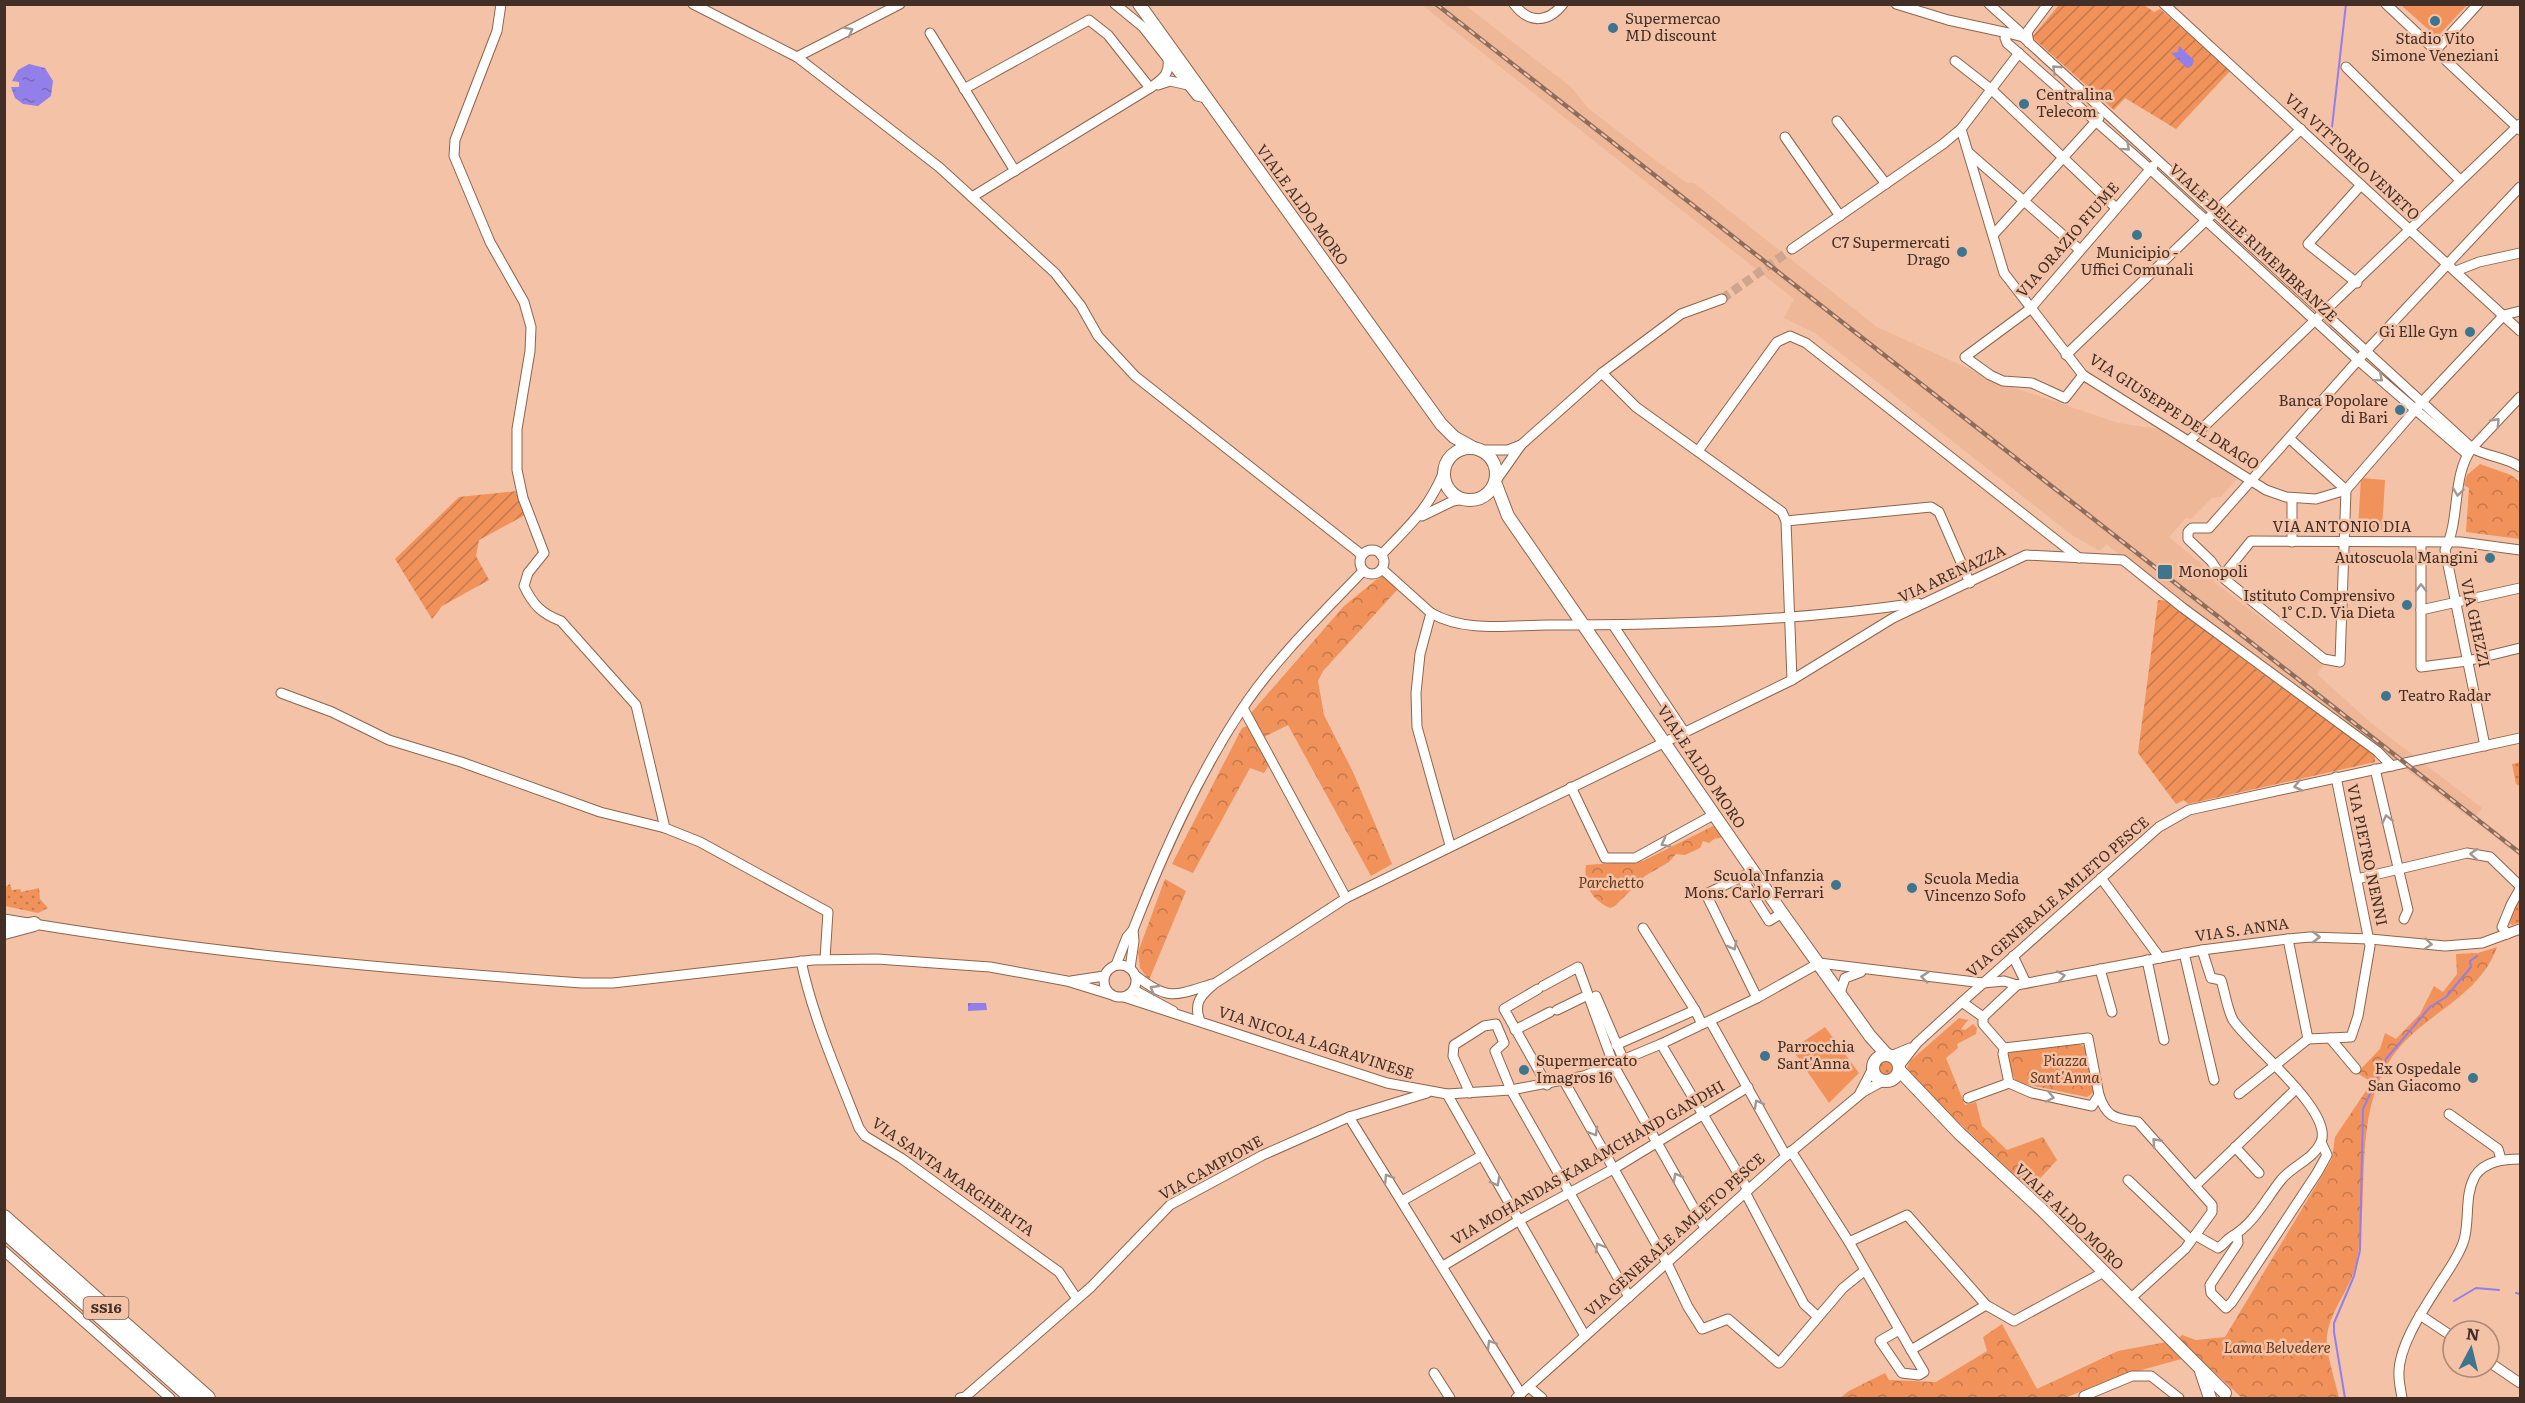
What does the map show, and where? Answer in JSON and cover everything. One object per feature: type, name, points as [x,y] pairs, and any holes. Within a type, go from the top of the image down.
[{"type":"highway","points":[[4,932],[34,924]]},
{"type":"highway","name":"SS16","points":[[4,1216],[208,1398]]},
{"type":"highway","name":"SS16","points":[[4,1231],[192,1398]]},
{"type":"main road","name":"VIALE ALDO MORO","points":[[1139,4],[1441,424],[1454,437],[1478,449]]},
{"type":"main road","name":"VIALE ALDO MORO","points":[[1441,424],[1447,441],[1445,466]]},
{"type":"main road","points":[[1478,449],[1495,464],[1495,482],[1482,497],[1464,499],[1449,489],[1445,466],[1453,454],[1478,449]]},
{"type":"main road","name":"VIALE ALDO MORO","points":[[1495,482],[1508,516]]},
{"type":"main road","name":"VIALE ALDO MORO","points":[[1482,497],[1492,501],[1508,516],[1716,814],[1782,913],[1870,1036],[1916,1090],[2196,1363],[2221,1397]]},
{"type":"main road","name":"VIALE ALDO MORO","points":[[1870,1036],[1874,1066]]},
{"type":"main road","points":[[1879,1058],[1894,1062],[1895,1077],[1885,1081],[1876,1076],[1874,1066],[1879,1058]]},
{"type":"main road","name":"VIALE ALDO MORO","points":[[1885,1081],[1916,1090]]},
{"type":"street","points":[[501,4],[497,31],[455,140],[453,156],[490,242],[524,302],[531,327],[530,351],[517,429],[517,470],[523,498],[544,553],[528,573],[524,586],[532,603],[545,615],[561,621],[636,705],[665,828]]},
{"type":"street","points":[[693,4],[797,57],[893,130],[972,197],[1070,289],[1098,336],[1135,376],[1362,555]]},
{"type":"street","points":[[797,57],[900,4]]},
{"type":"street","points":[[1115,4],[1143,27],[1197,96],[1206,98]]},
{"type":"street","points":[[1514,4],[1529,18],[1538,19],[1547,19],[1563,4]]},
{"type":"street","points":[[1989,4],[2012,35]]},
{"type":"street","points":[[1792,249],[1943,144],[1961,129],[2019,53],[2030,51],[2026,37],[2032,23],[2048,4]]},
{"type":"street","name":"VIA VITTORIO VENETO","points":[[2164,4],[2520,331]]},
{"type":"street","points":[[2190,440],[2411,231],[2460,180],[2519,127],[2385,4]]},
{"type":"street","points":[[2435,51],[2478,4]]},
{"type":"street","points":[[1903,5],[1967,25],[2012,35],[2032,23]]},
{"type":"street","points":[[964,88],[1089,20],[1108,35],[1150,88]]},
{"type":"street","points":[[930,33],[1015,171]]},
{"type":"street","name":"VIALE DELLE RIMEMBRANZE","points":[[2012,35],[2030,45],[2103,112],[2206,221],[2316,322],[2359,361],[2419,406],[2470,451]]},
{"type":"street","name":"VIALE DELLE RIMEMBRANZE","points":[[2012,35],[2019,53],[2096,121],[2216,213],[2367,350],[2419,406]]},
{"type":"street","points":[[972,197],[1150,88],[1165,76],[1169,69],[1168,59]]},
{"type":"street","points":[[1955,61],[1992,90],[2116,208]]},
{"type":"street","points":[[2346,67],[2460,180]]},
{"type":"street","points":[[1150,88],[1170,81],[1188,85]]},
{"type":"street","points":[[1994,234],[2064,159],[2103,112]]},
{"type":"street","points":[[1837,121],[1886,184]]},
{"type":"street","name":"VIA GIUSEPPE DEL DRAGO","points":[[1961,129],[2004,273],[2083,375],[2190,440],[2266,490],[2292,498],[2316,499],[2346,490]]},
{"type":"street","points":[[2067,355],[2301,129]]},
{"type":"street","points":[[1785,137],[1840,216]]},
{"type":"street","points":[[1968,153],[2080,250]]},
{"type":"street","name":"VIA ORAZIO FIUME","points":[[2083,375],[2065,398],[2032,383],[2003,381],[1990,375],[1965,357],[2030,309],[2153,165]]},
{"type":"street","points":[[2357,283],[2308,244],[2361,185]]},
{"type":"street","points":[[2520,187],[2367,350],[2250,478],[2208,528],[2192,528],[2188,532],[2188,539],[2211,561],[2222,577],[2324,659],[2340,662],[2346,544],[2346,490],[2419,406],[2504,315],[2520,311]]},
{"type":"street","points":[[2456,271],[2479,262],[2520,253]]},
{"type":"street","points":[[1495,482],[1521,446],[1602,373],[1682,314],[1722,299]]},
{"type":"street","points":[[1698,451],[1776,342],[1790,336],[1806,343],[2079,558]]},
{"type":"street","points":[[1602,373],[1636,407],[1782,512],[1786,521],[1792,680]]},
{"type":"street","points":[[2518,463],[2470,451],[2520,397]]},
{"type":"street","points":[[2289,438],[2346,490]]},
{"type":"street","points":[[1478,449],[1508,450],[1521,446]]},
{"type":"street","name":"VIA GHEZZI","points":[[2470,451],[2462,462],[2453,531],[2445,550],[2485,746]]},
{"type":"street","points":[[1445,466],[1434,495],[1419,517],[1381,555],[1382,569],[1431,613],[1460,624],[1612,625],[1858,612],[1929,602]]},
{"type":"street","points":[[2292,498],[2292,542]]},
{"type":"street","points":[[1419,517],[1453,501],[1464,499]]},
{"type":"street","points":[[1786,521],[1931,507],[1939,512],[1970,583]]},
{"type":"street","name":"VIA ANTONIO DIA","points":[[2222,577],[2251,541],[2346,544],[2449,543],[2520,550]]},
{"type":"street","points":[[2421,543],[2421,667],[2467,661],[2520,648]]},
{"type":"street","points":[[1362,555],[1372,550],[1381,555]]},
{"type":"street","points":[[1362,555],[1360,566],[1363,571],[1374,574],[1382,569]]},
{"type":"street","name":"VIA ARENAZZA","points":[[1214,984],[1346,898],[1450,845],[1792,680],[1893,618],[2026,555],[2123,560],[2183,608],[2377,751],[2392,766]]},
{"type":"street","points":[[1067,981],[1104,976],[1116,965],[1126,937],[1133,930],[1159,864],[1199,781],[1243,708],[1306,632],[1363,571]]},
{"type":"street","points":[[2421,610],[2520,588]]},
{"type":"street","points":[[1431,613],[1420,654],[1416,693],[1417,727],[1450,845]]},
{"type":"street","points":[[1612,625],[1684,733]]},
{"type":"street","points":[[281,693],[332,712],[389,740],[461,762],[600,812],[665,828],[700,842],[828,912],[825,959]]},
{"type":"street","points":[[1243,708],[1346,898]]},
{"type":"street","name":"VIA GENERALE AMLETO PESCE","points":[[1894,1062],[2159,827],[2189,810],[2520,738]]},
{"type":"street","points":[[2376,769],[2408,910],[2404,919]]},
{"type":"street","name":"VIA PIETRO NENNI","points":[[2336,777],[2370,939]]},
{"type":"street","points":[[1571,788],[1605,858],[1635,858],[1716,814]]},
{"type":"street","points":[[2357,879],[2467,853],[2490,857],[2520,887],[2502,927],[2507,934]]},
{"type":"street","points":[[1754,871],[1706,894],[1757,998]]},
{"type":"street","points":[[1741,877],[1768,921],[1782,913]]},
{"type":"street","points":[[2102,878],[2160,958]]},
{"type":"street","points":[[4,919],[387,969],[582,983],[613,983],[825,959],[934,962],[990,967],[1067,981],[1124,997],[1134,990],[1133,930]]},
{"type":"street","points":[[1643,928],[1748,1087],[1789,1154],[1849,1242],[1924,1372],[1919,1375],[1902,1372],[1880,1341],[1899,1330]]},
{"type":"street","name":"VIA S. ANNA","points":[[1879,972],[1983,983],[2004,981],[2021,984],[2184,953],[2288,939],[2310,937],[2370,939],[2445,946],[2482,943],[2520,929]]},
{"type":"street","points":[[2288,939],[2308,1039]]},
{"type":"street","points":[[2239,1094],[2308,1039],[2351,1037],[2355,1029],[2370,939]]},
{"type":"street","points":[[2128,1180],[2193,1238],[2218,1248],[2229,1238],[2237,1235],[2244,1225],[2257,1215],[2286,1174],[2315,1151],[2321,1142],[2324,1130],[2321,1122],[2296,1089],[2233,1019],[2221,980],[2211,978],[2202,950]]},
{"type":"street","points":[[2184,953],[2214,1080]]},
{"type":"street","points":[[2004,1048],[1983,1024],[1983,1017],[2021,984],[2013,956]]},
{"type":"street","points":[[2147,960],[2164,1040]]},
{"type":"street","name":"VIA SANTA MARGHERITA","points":[[801,961],[806,985],[832,1060],[859,1128],[865,1136],[901,1158],[1037,1254],[1059,1272],[1077,1299]]},
{"type":"street","points":[[1819,963],[1879,972]]},
{"type":"street","name":"VIA NICOLA LAGRAVINESE","points":[[1124,997],[1387,1083],[1447,1094],[1470,1093],[1547,1085],[1614,1066],[1757,998],[1819,963]]},
{"type":"street","points":[[1116,965],[1132,972],[1156,992],[1163,994],[1177,994],[1214,984]]},
{"type":"street","points":[[1547,1085],[1504,1009],[1578,967],[1624,1061]]},
{"type":"street","points":[[2100,969],[2112,1012]]},
{"type":"street","points":[[1839,993],[1841,983],[1850,974],[1879,972]]},
{"type":"street","points":[[1104,976],[1105,988],[1109,993]]},
{"type":"street","points":[[1200,1021],[1196,1007],[1198,999],[1214,984]]},
{"type":"street","name":"VIA NICOLA LAGRAVINESE","points":[[1134,990],[1175,1013]]},
{"type":"street","points":[[1515,1030],[1592,995]]},
{"type":"street","points":[[1592,995],[1614,1066],[1705,1228]]},
{"type":"street","points":[[1962,1002],[1983,1017]]},
{"type":"street","points":[[1616,1045],[1695,1010]]},
{"type":"street","points":[[1470,1093],[1453,1056],[1454,1045],[1484,1026],[1496,1024],[1504,1043],[1495,1051],[1511,1090],[1629,1297]]},
{"type":"street","points":[[2004,1048],[2088,1038],[2103,1107],[2119,1121],[2138,1122],[2212,1205],[2212,1212],[2193,1238],[2130,1299]]},
{"type":"street","points":[[2330,1038],[2356,1069]]},
{"type":"street","points":[[1661,1044],[1747,1191],[1804,1304],[1818,1317]]},
{"type":"street","points":[[2004,1048],[2003,1054],[2009,1083]]},
{"type":"street","name":"VIA GENERALE AMLETO PESCE","points":[[1857,1097],[1874,1066]]},
{"type":"street","points":[[1564,1081],[1615,1168],[1667,1263],[1688,1307],[1702,1329],[1728,1319],[1779,1363],[1843,1288],[1864,1271]]},
{"type":"street","name":"VIA GENERALE AMLETO PESCE","points":[[1518,1396],[1789,1154],[1857,1097],[1885,1081]]},
{"type":"street","points":[[1968,1098],[2009,1083],[2032,1093],[2092,1106],[2099,1095]]},
{"type":"street","name":"VIA MOHANDAS KARAMCHAND GANDHI","points":[[1443,1266],[1518,1221],[1615,1168],[1748,1087]]},
{"type":"street","points":[[2195,1186],[2296,1089]]},
{"type":"street","name":"VIA CAMPIONE","points":[[963,1398],[1077,1299],[1170,1205],[1263,1155],[1349,1117],[1431,1092]]},
{"type":"street","points":[[1447,1094],[1585,1336]]},
{"type":"street","points":[[2450,1114],[2498,1149],[2501,1160]]},
{"type":"street","points":[[1349,1117],[1443,1266],[1518,1396]]},
{"type":"street","points":[[2237,1235],[2238,1243],[2210,1286],[2211,1293],[2226,1308],[2312,1183],[2327,1155],[2321,1142]]},
{"type":"street","points":[[2235,1147],[2259,1173]]},
{"type":"street","points":[[1402,1201],[1481,1156]]},
{"type":"street","points":[[2402,1398],[2398,1374],[2405,1349],[2420,1315],[2452,1265],[2464,1240],[2468,1199],[2476,1175],[2485,1167],[2501,1160],[2520,1159]]},
{"type":"street","points":[[1849,1242],[1907,1215],[1986,1305],[2014,1321],[2104,1272]]},
{"type":"street","points":[[4,1251],[170,1398]]},
{"type":"street","points":[[1911,1350],[1986,1305]]},
{"type":"street","points":[[2420,1315],[2441,1329]]},
{"type":"street","points":[[2501,1370],[2520,1383]]},
{"type":"street","points":[[1434,1373],[1450,1398]]},
{"type":"street","points":[[2083,1398],[2132,1377],[2151,1376],[2179,1398]]},
{"type":"street","points":[[1529,1387],[1542,1398]]},
{"type":"shaded area","points":[[1422,5],[1465,5],[1571,87],[1588,108],[1687,183],[1694,183],[1877,327],[2000,383],[2118,423],[2158,429],[2237,478],[2221,497],[2212,498],[2191,519],[2186,518],[2169,537],[2214,576],[2214,582],[2323,666],[2317,674],[2371,723],[2482,808],[2473,819],[2467,816],[2304,691],[2256,660],[2106,544],[2100,551],[2072,535],[1815,333],[1784,318],[1794,299]]},
{"type":"green space","points":[[2059,5],[2144,5],[2154,12],[2160,9],[2231,70],[2176,129],[2125,98],[2114,110],[2032,37]]},
{"type":"green space","name":"Stadio Vito Simone Veneziani","points":[[2401,5],[2467,5],[2437,37]]},
{"type":"green space","points":[[2480,464],[2511,475],[2520,482],[2520,539],[2466,532],[2469,488],[2464,485],[2467,475]]},
{"type":"green space","points":[[2361,478],[2385,480],[2382,530],[2358,529]]},
{"type":"green space","points":[[517,491],[525,515],[479,540],[476,556],[489,580],[442,606],[432,619],[395,559],[459,497]]},
{"type":"green space","points":[[1382,575],[1398,589],[1323,671],[1318,681],[1324,715],[1353,772],[1392,864],[1371,876],[1288,725],[1264,737],[1251,713],[1344,606]]},
{"type":"green space","points":[[2158,600],[2169,601],[2240,657],[2375,753],[2375,762],[2188,804],[2184,800],[2176,804],[2138,753]]},
{"type":"green space","points":[[1247,726],[1269,765],[1264,773],[1250,768],[1193,873],[1172,864],[1242,728]]},
{"type":"green space","points":[[2520,762],[2520,786],[2516,784],[2512,764]]},
{"type":"green space","name":"Parchetto","points":[[1715,825],[1724,837],[1714,839],[1709,843],[1703,841],[1700,848],[1685,855],[1676,854],[1669,862],[1645,876],[1615,906],[1610,908],[1604,905],[1590,891],[1586,879],[1586,865],[1643,861]]},
{"type":"green space","points":[[1165,879],[1186,891],[1149,980],[1140,968],[1138,952]]},
{"type":"green space","points":[[10,884],[12,890],[20,889],[21,892],[39,888],[40,899],[48,908],[38,913],[5,906],[5,887]]},
{"type":"green space","points":[[2520,898],[2520,922],[2513,925],[2510,924],[2512,908]]},
{"type":"green space","name":"Lama Belvedere","points":[[2497,947],[2489,965],[2477,980],[2404,1042],[2392,1057],[2379,1081],[2371,1106],[2367,1131],[2360,1239],[2356,1265],[2332,1318],[2327,1336],[2329,1358],[2339,1398],[2242,1398],[2196,1355],[2116,1377],[2065,1398],[1840,1398],[1885,1373],[1889,1380],[1936,1382],[1987,1351],[1983,1337],[2002,1324],[2037,1389],[2118,1351],[2177,1340],[2182,1335],[2196,1340],[2225,1337],[2332,1159],[2335,1137],[2372,1082],[2357,1073],[2380,1049],[2385,1033],[2396,1039],[2420,1014],[2434,986],[2443,992],[2457,974],[2456,954],[2478,953]]},
{"type":"green space","points":[[1959,1018],[1968,1020],[1961,1029],[1965,1030],[1973,1024],[1977,1028],[1976,1034],[1957,1044],[1958,1048],[1946,1058],[1965,1105],[1976,1102],[1982,1126],[2007,1150],[2043,1137],[2057,1160],[2033,1186],[2022,1182],[1935,1100],[1907,1068],[1910,1061]]},
{"type":"green space","points":[[1825,1027],[1859,1073],[1829,1103],[1792,1049]]},
{"type":"green space","name":"Piazza Sant'Anna","points":[[2079,1044],[2085,1047],[2094,1092],[2087,1097],[2016,1082],[2006,1058],[2009,1052]]},
{"type":"green space","points":[[1886,1060],[1894,1068],[1886,1076],[1878,1068]]},
{"type":"water","points":[[2179,46],[2194,60],[2192,66],[2187,68],[2171,53],[2178,52]]},
{"type":"water","points":[[29,64],[45,68],[53,81],[51,96],[38,106],[23,104],[15,98],[11,87],[19,87],[19,82],[12,81],[18,70]]},
{"type":"water","points":[[968,1003],[986,1003],[987,1010],[968,1011]]},
{"type":"waterway","points":[[2332,127],[2346,4]]},
{"type":"waterway","points":[[2345,1398],[2334,1323],[2354,1276],[2360,1250],[2363,1109],[2386,1059],[2430,1007],[2446,997],[2471,967],[2470,961],[2477,956]]},
{"type":"waterway","points":[[2454,1301],[2476,1288],[2499,1290]]},
{"type":"waterway","points":[[2516,1293],[2520,1294]]},
{"type":"tunnel","points":[[1722,299],[1792,249]]},
{"type":"railway","points":[[1436,4],[2520,853]]},
{"type":"place","name":"Stadio Vito Simone Veneziani","points":[[2435,21]]},
{"type":"place","name":"Supermercao MD discount","points":[[1613,28]]},
{"type":"place","name":"Centralina Telecom","points":[[2024,104]]},
{"type":"place","name":"Municipio - Uffici Comunali","points":[[2137,235]]},
{"type":"place","name":"C7 Supermercati Drago","points":[[1962,252]]},
{"type":"place","name":"Gi Elle Gyn","points":[[2470,332]]},
{"type":"place","name":"Banca Popolare di Bari","points":[[2400,410]]},
{"type":"place","name":"Autoscuola Mangini","points":[[2490,558]]},
{"type":"place","name":"Monopoli","points":[[2165,572]]},
{"type":"place","name":"Istituto Comprensivo 1° C.D. Via Dieta","points":[[2407,605]]},
{"type":"place","name":"Teatro Radar","points":[[2386,696]]},
{"type":"place","name":"Scuola Infanzia Mons. Carlo Ferrari","points":[[1836,885]]},
{"type":"place","name":"Scuola Media Vincenzo Sofo","points":[[1912,888]]},
{"type":"place","name":"Parrocchia Sant'Anna","points":[[1765,1056]]},
{"type":"place","name":"Supermercato Imagros 16","points":[[1524,1070]]},
{"type":"place","name":"Ex Ospedale San Giacomo","points":[[2473,1078]]}]
